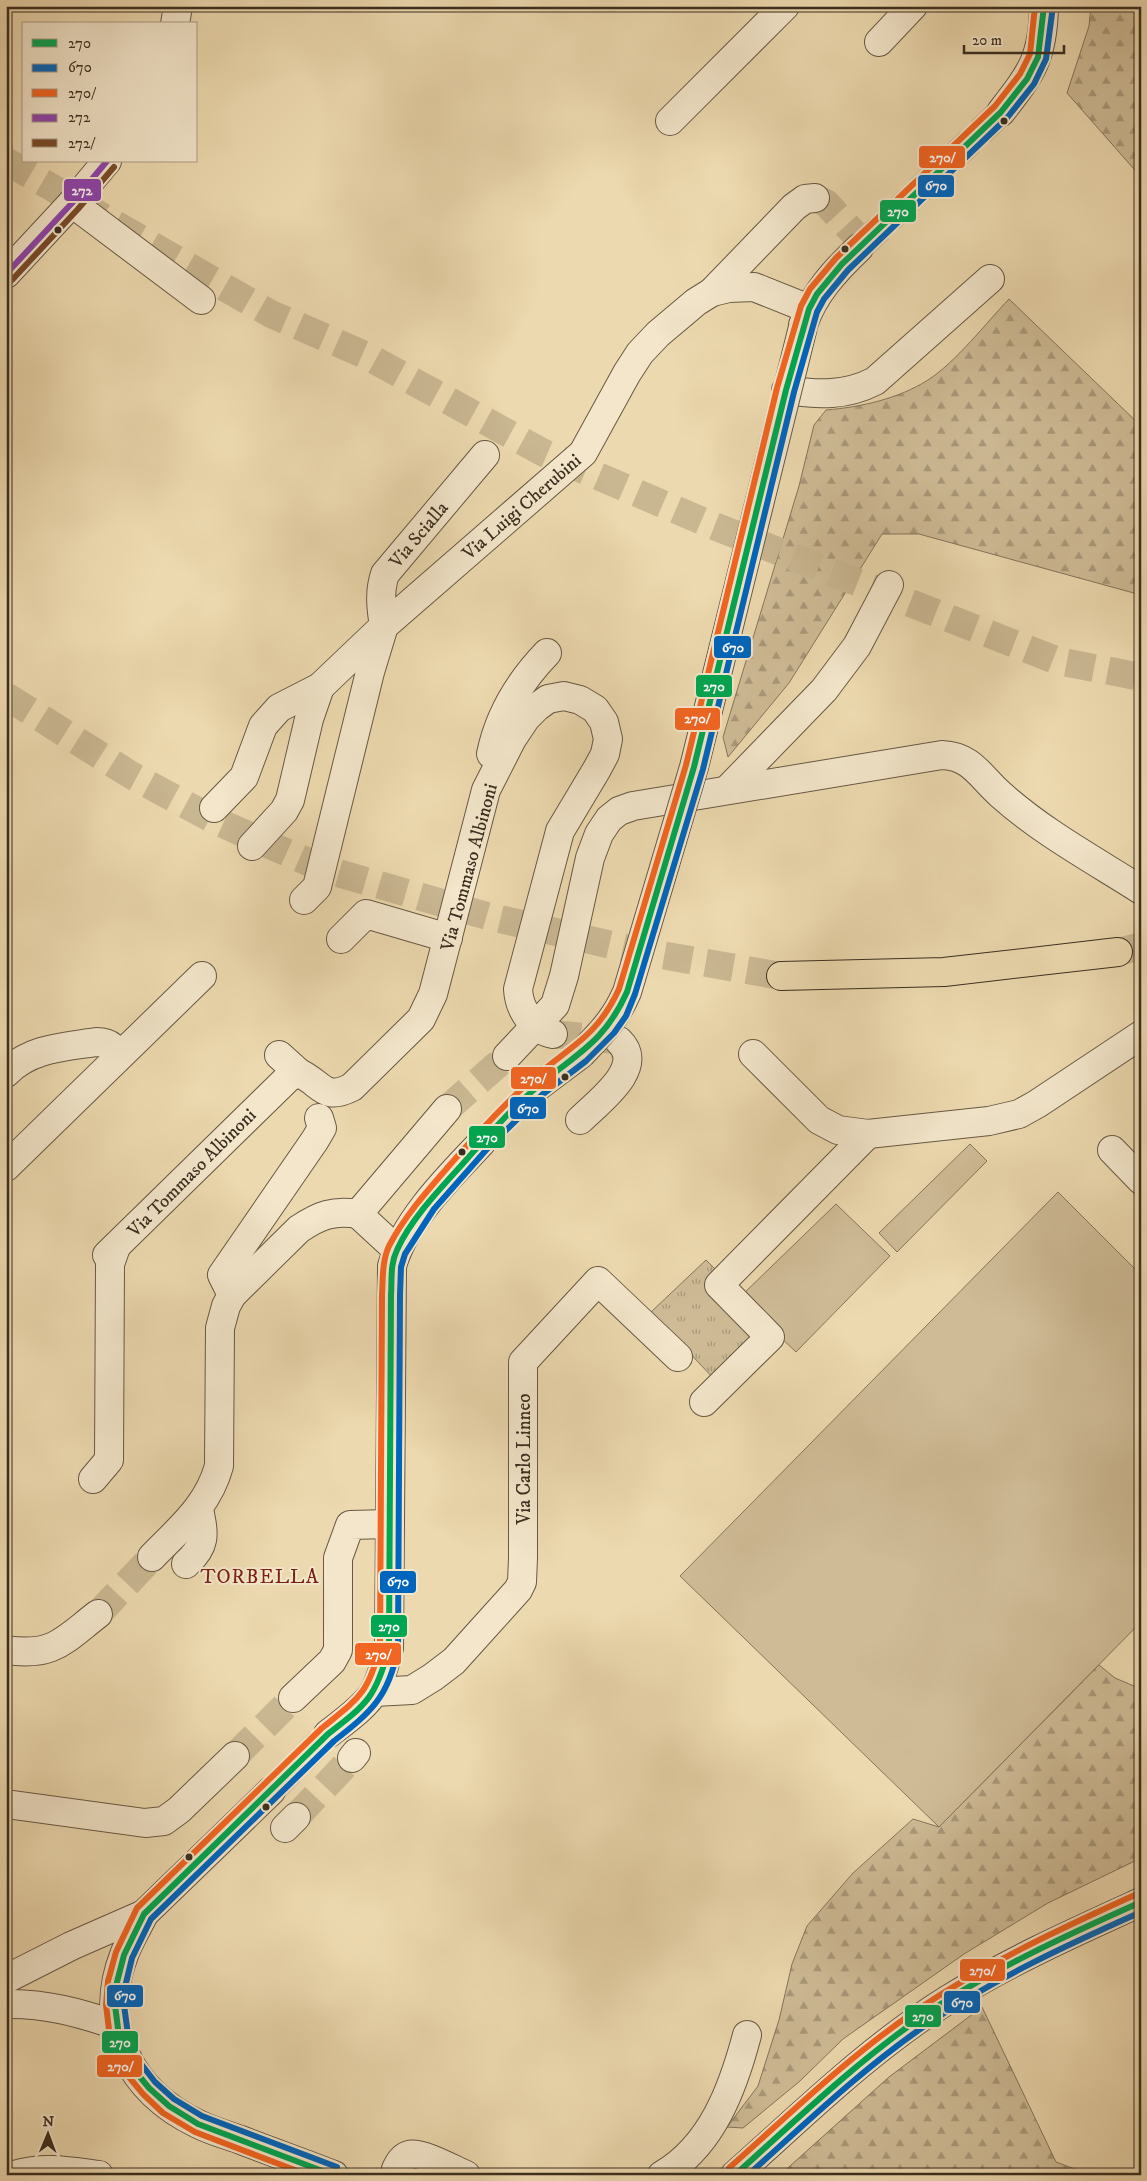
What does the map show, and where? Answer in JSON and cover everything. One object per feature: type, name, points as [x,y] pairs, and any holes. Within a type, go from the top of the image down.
[{"type":"highway","points":[[782,976],[944,972],[1118,952]]},
{"type":"street","points":[[175,22],[178,6]]},
{"type":"street","points":[[670,121],[785,6]]},
{"type":"street","points":[[879,42],[913,6]]},
{"type":"street","points":[[1001,112],[1026,79],[1038,57],[1044,6]]},
{"type":"street","points":[[6,274],[72,203],[106,162]]},
{"type":"street","points":[[712,292],[794,207],[805,199],[815,198]]},
{"type":"street","points":[[72,203],[201,300]]},
{"type":"street","points":[[537,1086],[580,1054],[608,1027],[618,1012],[627,992],[694,767],[786,390],[806,318],[817,294],[842,264],[859,248]]},
{"type":"street","points":[[786,390],[808,394],[839,394],[861,389],[876,381],[990,279]]},
{"type":"street","name":"Via Luigi Cherubini","points":[[214,808],[244,777],[263,726],[279,708],[320,687],[384,626],[583,453],[640,353],[665,327],[696,302],[712,292],[728,288],[754,287],[806,318]]},
{"type":"street","name":"Via Scialla","points":[[384,626],[380,607],[381,584],[385,574],[485,455]]},
{"type":"street","points":[[727,790],[824,690],[857,646],[889,585]]},
{"type":"street","points":[[304,900],[317,887],[370,672],[384,626]]},
{"type":"street","points":[[486,790],[489,761],[499,728],[520,685],[547,653]]},
{"type":"street","name":"Via Luigi Cherubini","points":[[252,846],[284,811],[290,800],[309,719],[320,687]]},
{"type":"street","name":"Via Tommaso Albinoni","points":[[93,1479],[109,1460],[111,1251],[281,1083],[299,1073],[306,1076],[325,1092],[340,1093],[352,1087],[421,1020],[433,994],[486,790],[512,739],[526,718],[548,699],[564,696],[580,700],[595,710],[604,722],[608,739],[605,754],[560,831],[518,989],[518,1001],[544,1030]]},
{"type":"street","points":[[507,1056],[544,1030],[564,976],[590,858],[599,834],[609,819],[619,811],[634,806],[942,755],[953,755],[967,762],[1001,796],[1037,823],[1141,890]]},
{"type":"street","points":[[341,939],[366,914],[448,938]]},
{"type":"street","points":[[6,1167],[202,976]]},
{"type":"street","points":[[753,1054],[819,1120],[838,1130],[868,1134],[989,1120],[1019,1114],[1141,1035]]},
{"type":"street","points":[[580,1120],[621,1078],[627,1068],[628,1054],[619,1041]]},
{"type":"street","points":[[6,1072],[25,1057],[96,1042],[105,1042],[112,1045],[115,1051],[115,1060]]},
{"type":"street","points":[[279,1055],[299,1073]]},
{"type":"street","points":[[358,1214],[447,1109]]},
{"type":"street","points":[[232,1295],[222,1274],[315,1140],[322,1128],[318,1118]]},
{"type":"street","points":[[704,1402],[770,1338],[719,1285],[868,1134]]},
{"type":"street","points":[[328,1734],[353,1714],[374,1692],[382,1672],[388,1648],[392,1266],[397,1250],[426,1204],[481,1143]]},
{"type":"street","points":[[1112,1150],[1141,1180]]},
{"type":"street","points":[[152,1557],[199,1509],[211,1490],[219,1466],[220,1328],[226,1306],[232,1295],[299,1229],[312,1220],[340,1211],[358,1214],[397,1250]]},
{"type":"street","name":"Via Carlo Linneo","points":[[374,1692],[412,1690],[433,1677],[454,1661],[518,1590],[522,1582],[523,1362],[598,1281],[678,1357]]},
{"type":"street","points":[[186,1564],[199,1552],[202,1544],[203,1536],[199,1509]]},
{"type":"street","points":[[293,1698],[332,1661],[338,1650],[338,1558],[350,1525],[389,1524]]},
{"type":"street","points":[[6,1650],[37,1653],[55,1647],[98,1614]]},
{"type":"street","points":[[6,1804],[145,1823],[164,1821],[179,1810],[235,1756]]},
{"type":"street","points":[[271,1791],[144,1914],[124,1955],[117,1982],[116,2026],[120,2044],[137,2075],[170,2106],[198,2124],[321,2173]]},
{"type":"street","points":[[735,2175],[862,2062],[948,2000],[1034,1951],[1141,1902]]},
{"type":"street","points":[[6,1979],[71,1946],[144,1914]]},
{"type":"street","points":[[6,2004],[25,2003],[80,2013],[116,2026]]},
{"type":"street","points":[[662,2175],[688,2153],[708,2131],[735,2078],[747,2035]]},
{"type":"street","points":[[396,2169],[402,2159],[410,2154],[419,2155],[466,2175]]},
{"type":"street","points":[[14,2175],[34,2169],[54,2168],[98,2175]]},
{"type":"green space","points":[[1091,6],[1141,6],[1141,177],[1067,93],[1089,26]]},
{"type":"green space","points":[[1009,299],[1141,426],[1141,595],[919,534],[882,534],[789,683],[728,757],[723,737],[799,486],[814,425],[826,410],[879,401],[916,387],[928,380],[960,353]]},
{"type":"green space","points":[[970,1144],[987,1161],[897,1252],[879,1233]]},
{"type":"green space","points":[[1058,1192],[1141,1275],[1141,1622],[939,1827],[680,1576]]},
{"type":"green space","points":[[836,1204],[890,1256],[796,1352],[739,1298]]},
{"type":"green space","points":[[706,1260],[722,1276],[760,1336],[715,1380],[651,1312]]},
{"type":"green space","points":[[1099,1665],[1115,1678],[1141,1689],[1141,1858],[1048,1903],[964,1954],[843,2039],[800,2081],[743,2128],[727,2127],[758,2086],[779,2020],[792,1964],[807,1926],[853,1873],[913,1819],[939,1827]]},
{"type":"green space","points":[[982,2007],[1056,2162],[1091,2175],[780,2175],[889,2077]]},
{"type":"tunnel","points":[[859,248],[1001,112]]},
{"type":"tunnel","points":[[6,161],[271,314],[365,355],[544,453],[714,526],[1058,661],[1141,677]]},
{"type":"tunnel","points":[[815,198],[826,203],[864,244]]},
{"type":"tunnel","points":[[6,696],[131,775],[216,821],[324,869],[487,916],[633,950],[781,976]]},
{"type":"tunnel","points":[[1118,952],[1141,946]]},
{"type":"tunnel","points":[[553,1034],[616,1040]]},
{"type":"tunnel","points":[[447,1109],[507,1056]]},
{"type":"tunnel","points":[[481,1143],[537,1087]]},
{"type":"tunnel","points":[[98,1614],[152,1557]]},
{"type":"tunnel","points":[[235,1756],[293,1698]]},
{"type":"tunnel","points":[[271,1791],[328,1734]]},
{"type":"tunnel","points":[[296,1817],[352,1758]]},
{"type":"transit line","name":"270/","points":[[308,2175],[195,2132],[163,2113],[143,2094],[119,2065],[111,2046],[106,2005],[108,1981],[116,1952],[137,1908],[322,1728],[353,1702],[371,1675],[380,1647],[382,1295],[384,1264],[389,1246],[416,1205],[432,1185],[498,1112],[530,1081],[591,1031],[601,1020],[619,989],[686,765],[777,388],[801,306],[810,289],[836,258],[995,106],[1020,74],[1030,54],[1035,6]]},
{"type":"transit line","name":"270","points":[[333,2175],[198,2124],[169,2106],[149,2088],[127,2061],[120,2044],[115,2005],[117,1982],[124,1955],[144,1914],[328,1734],[361,1707],[374,1689],[389,1648],[391,1295],[392,1266],[395,1255],[409,1228],[441,1187],[506,1116],[551,1075],[599,1036],[609,1024],[627,992],[694,767],[786,390],[809,309],[817,294],[842,264],[1001,112],[1027,79],[1038,57],[1044,6]]},
{"type":"transit line","name":"670","points":[[337,2167],[202,2116],[174,2099],[155,2082],[135,2056],[129,2042],[124,2005],[126,1983],[132,1958],[151,1919],[334,1741],[368,1712],[384,1691],[398,1648],[400,1295],[401,1267],[405,1254],[434,1209],[487,1149],[543,1094],[586,1061],[614,1033],[626,1016],[635,994],[703,769],[794,392],[817,312],[824,299],[848,270],[1007,118],[1034,84],[1046,59],[1053,6]]},
{"type":"transit line","name":"272","points":[[6,274],[72,203],[106,162]]},
{"type":"transit line","name":"272/","points":[[12,280],[114,167]]},
{"type":"transit line","name":"270/","points":[[729,2168],[844,2066],[917,2010],[997,1962],[1053,1933],[1137,1894]]},
{"type":"transit line","name":"270","points":[[735,2175],[848,2074],[920,2018],[1000,1970],[1056,1941],[1141,1902]]},
{"type":"transit line","name":"670","points":[[748,2175],[857,2078],[902,2042],[951,2008],[1058,1950],[1141,1912]]},
{"type":"district","name":"TORBELLA","points":[[260,1576]]}]
